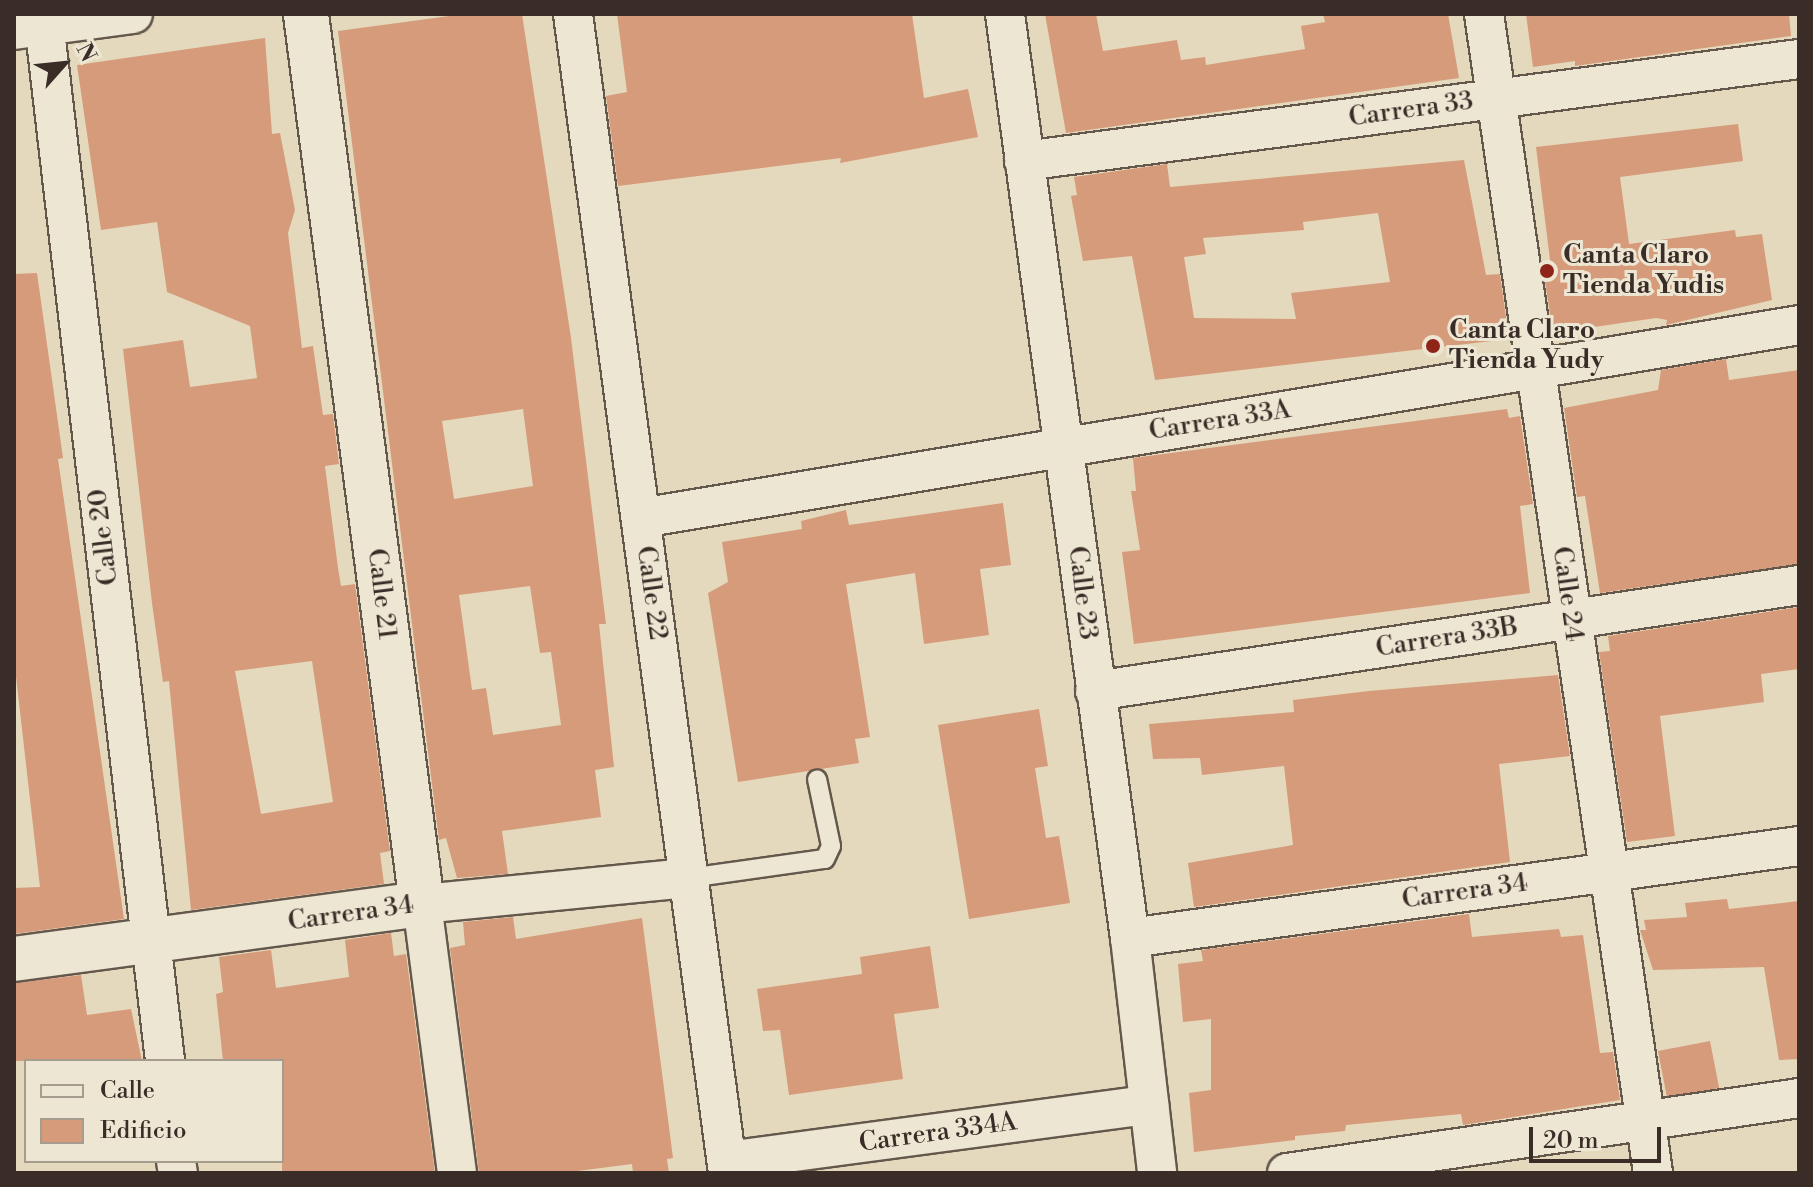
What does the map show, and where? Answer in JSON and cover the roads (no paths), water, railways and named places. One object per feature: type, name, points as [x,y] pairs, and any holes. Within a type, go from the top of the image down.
[{"type":"street","points":[[34,23],[133,14]]},
{"type":"street","name":"Calle 21","points":[[306,14],[457,1173]]},
{"type":"street","name":"Calle 22","points":[[573,14],[727,1167]]},
{"type":"street","name":"Calle 23","points":[[1005,14],[1130,938],[1157,1173]]},
{"type":"street","name":"Calle 24","points":[[1484,14],[1493,99],[1653,1173]]},
{"type":"street","name":"Calle 20","points":[[34,23],[165,1059]]},
{"type":"street","name":"Carrera 33","points":[[1024,161],[1799,59]]},
{"type":"street","name":"Carrera 33A","points":[[641,518],[1799,325]]},
{"type":"street","name":"Carrera 33B","points":[[1095,691],[1799,585]]},
{"type":"street","name":"Carrera 34","points":[[1130,938],[1799,846]]},
{"type":"street","name":"Carrera 34","points":[[14,959],[422,904],[689,878]]},
{"type":"street","points":[[1287,1173],[1424,1162],[1645,1120],[1799,1098]]},
{"type":"street","name":"Carrera 334A","points":[[727,1167],[1149,1105]]},
{"type":"lane","points":[[689,878],[825,859],[831,846],[817,779]]},
{"type":"place","name":"Canta Claro Tienda Yudis","points":[[1547,271]]},
{"type":"place","name":"Canta Claro Tienda Yudy","points":[[1433,346]]}]
